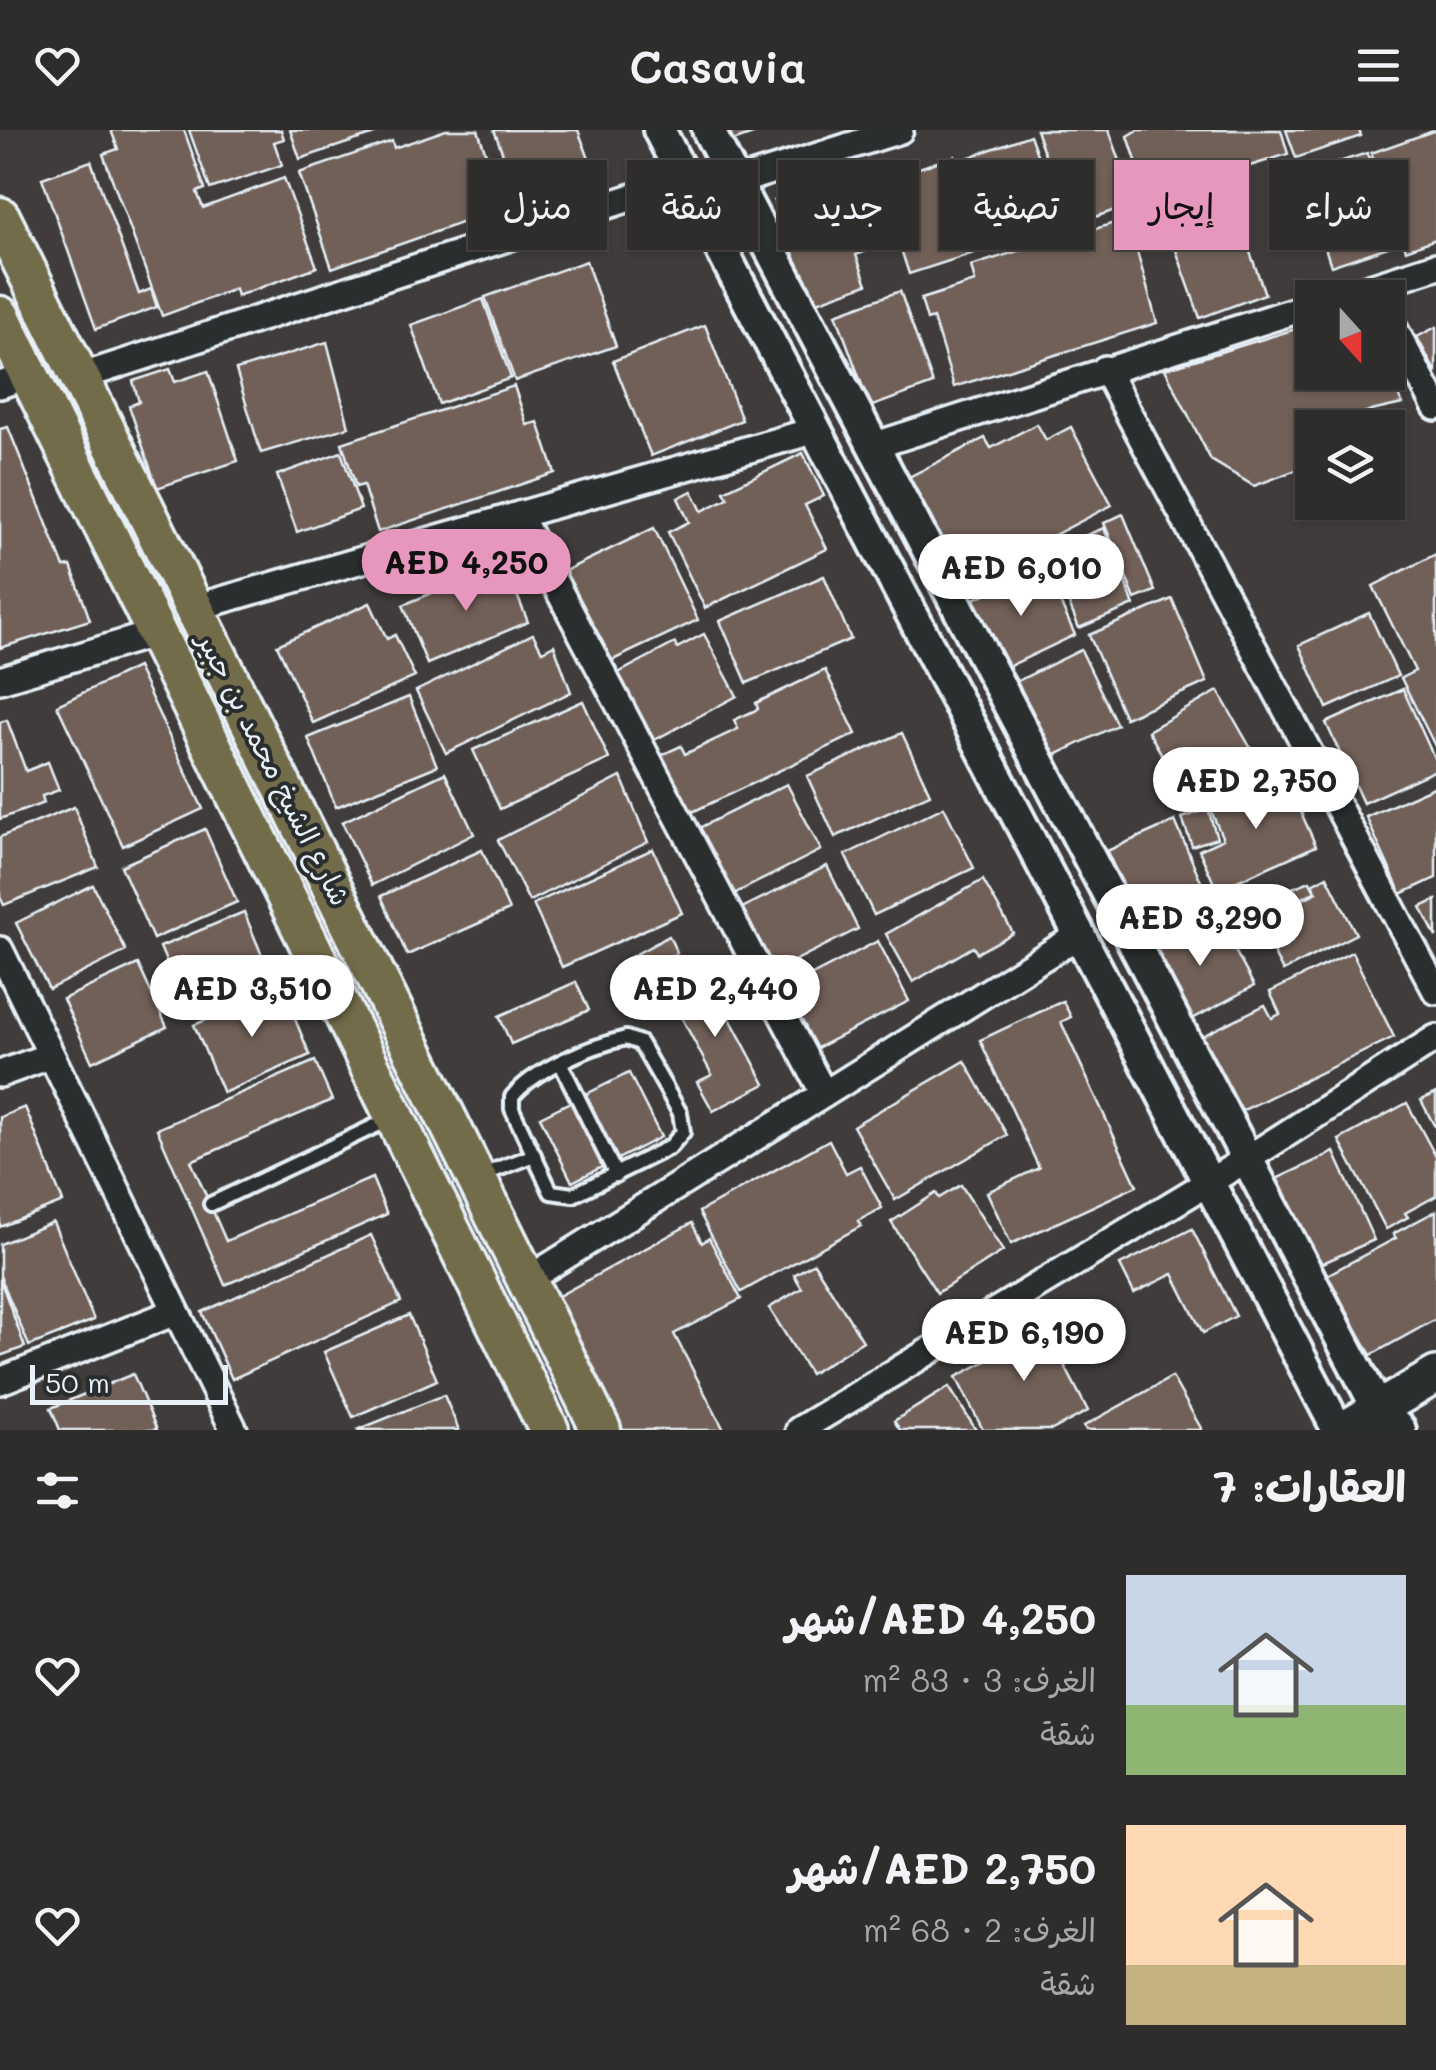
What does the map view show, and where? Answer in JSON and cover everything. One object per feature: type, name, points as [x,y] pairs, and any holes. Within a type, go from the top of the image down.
[{"type":"main road","name":"شارع الشيخ محمد بن جبير","points":[[0,216],[602,1430]]},
{"type":"main road","name":"شارع الشيخ محمد بن جبير","points":[[0,316],[15,380],[156,633],[548,1430]]},
{"type":"main road","points":[[1340,1430],[1389,1420],[1436,1375]]},
{"type":"street","points":[[658,130],[674,160]]},
{"type":"street","points":[[708,130],[724,160]]},
{"type":"street","points":[[758,175],[900,130]]},
{"type":"street","points":[[80,377],[627,199]]},
{"type":"street","points":[[758,224],[1247,1160],[1389,1420]]},
{"type":"street","points":[[721,250],[1340,1430]]},
{"type":"street","points":[[1403,280],[1436,266]]},
{"type":"street","points":[[873,446],[1295,310]]},
{"type":"street","points":[[1405,349],[1436,408]]},
{"type":"street","points":[[1105,369],[1436,991]]},
{"type":"street","points":[[194,608],[816,430]]},
{"type":"street","points":[[519,514],[824,1094]]},
{"type":"street","points":[[0,680],[156,633]]},
{"type":"street","points":[[527,1280],[1079,935]]},
{"type":"street","points":[[0,950],[234,1430]]},
{"type":"street","points":[[799,1430],[1247,1160],[1436,1038]]},
{"type":"street","points":[[0,1074],[49,1056]]},
{"type":"street","points":[[0,1381],[176,1312]]},
{"type":"lane","points":[[626,1038],[640,1043],[680,1113],[683,1132],[670,1147],[573,1195],[551,1192],[512,1109],[512,1096],[524,1082],[562,1064],[602,1044],[626,1038]]},
{"type":"lane","points":[[562,1064],[616,1175]]},
{"type":"lane","points":[[211,1204],[394,1117]]},
{"type":"lane","points":[[478,1177],[534,1155]]},
{"type":"building","points":[[111,130],[184,130],[205,189],[197,192],[203,208],[284,178],[317,267],[237,296],[235,289],[162,316],[103,154],[118,149]]},
{"type":"building","points":[[189,130],[281,130],[284,139],[274,142],[282,165],[210,189]]},
{"type":"building","points":[[290,130],[380,130],[380,132],[300,159]]},
{"type":"building","points":[[446,130],[478,130],[488,160],[468,160],[468,221],[332,268],[299,173],[392,141],[394,148]]},
{"type":"building","points":[[494,130],[578,130],[589,160],[505,160]]},
{"type":"building","points":[[713,130],[764,130],[719,146]]},
{"type":"building","points":[[1036,130],[1109,130],[1120,160],[1114,160],[1114,210],[1094,218],[1094,160],[1047,160]]},
{"type":"building","points":[[1138,130],[1281,130],[1288,154],[1249,166],[1249,160],[1136,160],[1128,136]]},
{"type":"building","points":[[1286,130],[1359,130],[1361,136],[1296,158]]},
{"type":"building","points":[[1436,130],[1436,239],[1408,249],[1408,160],[1374,160],[1371,153]]},
{"type":"building","points":[[1030,135],[1039,160],[968,160]]},
{"type":"building","points":[[1367,153],[1369,160],[1345,160]]},
{"type":"building","points":[[91,161],[139,294],[151,289],[157,307],[96,329],[42,178]]},
{"type":"building","points":[[939,161],[939,250],[983,250],[909,274],[901,250],[919,250],[919,168]]},
{"type":"building","points":[[1114,223],[1114,250],[1137,250],[1157,323],[954,387],[933,318],[927,320],[921,299],[975,282],[971,266],[1021,250],[1094,250],[1094,229]]},
{"type":"building","points":[[1249,249],[1265,294],[1200,318],[1176,250]]},
{"type":"building","points":[[792,250],[870,250],[856,255],[867,284],[812,304]]},
{"type":"building","points":[[1326,250],[1379,250],[1331,266]]},
{"type":"building","points":[[586,261],[616,346],[515,381],[485,297]]},
{"type":"building","points":[[900,291],[933,384],[870,407],[836,314]]},
{"type":"building","points":[[483,299],[511,378],[439,404],[411,325]]},
{"type":"building","points":[[705,325],[742,420],[651,456],[613,361]]},
{"type":"building","points":[[1436,327],[1436,373],[1417,337]]},
{"type":"building","points":[[1295,329],[1295,390],[1396,390],[1402,404],[1375,410],[1295,410],[1295,470],[1254,486],[1211,460],[1165,369]]},
{"type":"building","points":[[327,342],[349,427],[261,453],[236,370]]},
{"type":"building","points":[[170,369],[175,382],[208,371],[238,461],[157,488],[129,406],[139,402],[133,381]]},
{"type":"building","points":[[514,386],[527,425],[538,422],[555,473],[378,532],[363,485],[356,487],[342,443]]},
{"type":"building","points":[[1037,424],[1046,440],[1071,427],[1112,505],[962,583],[907,478],[985,438],[991,448]]},
{"type":"building","points":[[8,427],[64,567],[71,566],[90,620],[0,648],[0,429]]},
{"type":"building","points":[[341,452],[361,509],[297,532],[277,475]]},
{"type":"building","points":[[803,453],[824,496],[805,505],[827,549],[705,608],[668,532],[689,522],[678,498],[692,491],[702,511],[728,498],[724,491]]},
{"type":"building","points":[[1123,514],[1155,591],[1135,599],[1104,523]]},
{"type":"building","points":[[654,528],[698,620],[600,666],[556,575]]},
{"type":"building","points":[[1104,528],[1134,605],[1079,628],[1047,551]]},
{"type":"building","points":[[1436,554],[1436,748],[1401,678],[1415,671],[1373,586]]},
{"type":"building","points":[[504,563],[528,622],[427,664],[403,605]]},
{"type":"building","points":[[1044,567],[1075,635],[999,671],[967,602]]},
{"type":"building","points":[[824,576],[851,639],[747,683],[720,621]]},
{"type":"building","points":[[1172,599],[1207,682],[1125,718],[1089,635]]},
{"type":"building","points":[[370,603],[387,639],[395,635],[415,677],[313,723],[277,645]]},
{"type":"building","points":[[1369,613],[1398,676],[1327,708],[1299,645]]},
{"type":"building","points":[[533,634],[542,651],[554,645],[571,692],[446,753],[416,691]]},
{"type":"building","points":[[704,634],[737,696],[641,747],[605,680],[675,643],[677,648]]},
{"type":"building","points":[[1081,650],[1117,725],[1039,763],[1003,688]]},
{"type":"building","points":[[137,667],[203,809],[123,846],[57,705]]},
{"type":"building","points":[[825,670],[856,734],[686,815],[659,756],[681,746],[685,754],[738,729],[734,720],[758,709],[756,703]]},
{"type":"building","points":[[1403,689],[1436,762],[1436,770],[1363,803],[1326,723]]},
{"type":"building","points":[[1218,691],[1257,759],[1188,799],[1148,731]]},
{"type":"building","points":[[409,697],[437,766],[336,807],[308,738]]},
{"type":"building","points":[[583,701],[609,759],[500,809],[473,750]]},
{"type":"building","points":[[7,720],[26,771],[48,762],[59,790],[42,796],[44,803],[0,819],[0,722]]},
{"type":"building","points":[[902,733],[930,794],[835,837],[807,776]]},
{"type":"building","points":[[445,773],[474,834],[372,885],[342,822]]},
{"type":"building","points":[[1284,774],[1316,846],[1217,890],[1199,850],[1223,839],[1209,806]]},
{"type":"building","points":[[621,777],[648,842],[529,901],[498,840]]},
{"type":"building","points":[[787,784],[821,850],[716,903],[683,836]]},
{"type":"building","points":[[1436,786],[1436,878],[1401,894],[1366,817]]},
{"type":"building","points":[[74,807],[98,867],[4,905],[0,897],[0,837]]},
{"type":"building","points":[[944,807],[974,868],[874,915],[845,855]]},
{"type":"building","points":[[1208,809],[1217,838],[1192,846],[1182,818]]},
{"type":"building","points":[[1175,821],[1209,900],[1141,931],[1107,851]]},
{"type":"building","points":[[205,829],[237,902],[153,939],[121,866]]},
{"type":"building","points":[[653,849],[682,913],[562,967],[533,904]]},
{"type":"building","points":[[482,850],[509,910],[407,955],[381,896]]},
{"type":"building","points":[[827,866],[858,929],[770,973],[738,910]]},
{"type":"building","points":[[1327,876],[1356,934],[1283,971],[1252,912],[1279,898],[1284,909],[1317,892],[1312,884]]},
{"type":"building","points":[[983,880],[1013,933],[977,953],[973,947],[913,982],[886,934]]},
{"type":"building","points":[[1310,881],[1315,892],[1287,904],[1282,892]]},
{"type":"building","points":[[93,885],[126,951],[49,989],[16,923]]},
{"type":"building","points":[[1436,900],[1436,937],[1421,907]]},
{"type":"building","points":[[244,912],[271,977],[187,1012],[160,947]]},
{"type":"building","points":[[1216,915],[1254,986],[1183,1024],[1145,953]]},
{"type":"building","points":[[669,936],[677,953],[638,974],[629,958]]},
{"type":"building","points":[[878,941],[909,1001],[811,1051],[781,991]]},
{"type":"building","points":[[1352,952],[1394,1037],[1227,1118],[1190,1042],[1265,1005],[1272,1018],[1280,1014],[1270,992]]},
{"type":"building","points":[[138,964],[167,1027],[92,1062],[63,999]]},
{"type":"building","points":[[702,966],[765,1084],[713,1111],[697,1082],[712,1075],[665,986]]},
{"type":"building","points":[[576,982],[589,1010],[511,1044],[499,1016]]},
{"type":"building","points":[[282,988],[310,1055],[223,1093],[194,1025]]},
{"type":"building","points":[[1063,1001],[1071,1017],[1061,1022],[1137,1186],[1011,1244],[987,1192],[1039,1168],[980,1040]]},
{"type":"building","points":[[315,1061],[332,1100],[191,1161],[226,1241],[372,1178],[387,1214],[225,1285],[157,1129]]},
{"type":"building","points":[[965,1061],[1007,1135],[895,1200],[853,1126]]},
{"type":"building","points":[[629,1073],[661,1137],[572,1182],[540,1117]]},
{"type":"building","points":[[1436,1093],[1436,1129],[1421,1100]]},
{"type":"building","points":[[1407,1103],[1436,1157],[1436,1196],[1386,1229],[1339,1140]]},
{"type":"building","points":[[25,1107],[63,1202],[0,1227],[0,1117]]},
{"type":"building","points":[[829,1140],[846,1173],[860,1166],[882,1208],[858,1221],[861,1226],[741,1292],[699,1212]]},
{"type":"building","points":[[1334,1152],[1374,1240],[1314,1267],[1274,1180]]},
{"type":"building","points":[[961,1185],[1003,1251],[937,1293],[891,1222],[936,1193],[939,1198]]},
{"type":"building","points":[[1436,1211],[1436,1319],[1371,1355],[1327,1275],[1396,1238],[1393,1234]]},
{"type":"building","points":[[53,1222],[94,1320],[29,1346],[0,1276],[0,1244]]},
{"type":"building","points":[[692,1223],[702,1243],[709,1238],[741,1299],[674,1334],[724,1430],[621,1430],[553,1299]]},
{"type":"building","points":[[1192,1229],[1236,1316],[1203,1333],[1173,1274],[1134,1293],[1120,1265]]},
{"type":"building","points":[[371,1235],[401,1302],[232,1379],[202,1312]]},
{"type":"building","points":[[814,1263],[863,1341],[810,1374],[769,1308],[802,1288],[794,1275]]},
{"type":"building","points":[[0,1279],[25,1347],[0,1356]]},
{"type":"building","points":[[1036,1310],[1088,1411],[1052,1430],[983,1430],[956,1377],[1017,1345],[1007,1325]]},
{"type":"building","points":[[409,1315],[437,1380],[353,1417],[324,1352]]},
{"type":"building","points":[[133,1374],[157,1430],[60,1430],[51,1408]]},
{"type":"building","points":[[1172,1377],[1202,1430],[1086,1430],[1084,1426]]},
{"type":"building","points":[[949,1387],[976,1430],[900,1430],[894,1421]]},
{"type":"building","points":[[444,1395],[459,1430],[357,1430]]}]
